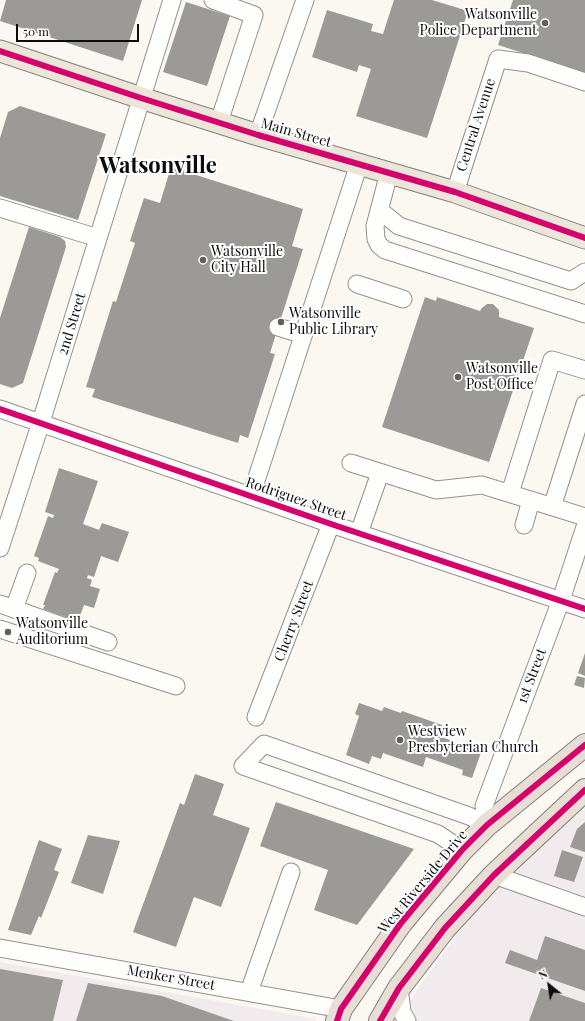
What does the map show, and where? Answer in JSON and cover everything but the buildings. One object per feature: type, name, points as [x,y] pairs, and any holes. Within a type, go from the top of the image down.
[{"type":"highway","name":"West Riverside Drive","points":[[339,1015],[401,923],[462,850],[487,825],[585,745]]},
{"type":"highway","points":[[380,1021],[399,988],[445,928],[494,875],[585,790]]},
{"type":"main road","name":"Main Street","points":[[0,51],[258,135],[455,192],[585,238]]},
{"type":"street","name":"2nd Street","points":[[0,548],[41,422],[172,0]]},
{"type":"street","points":[[213,0],[254,15],[219,122]]},
{"type":"street","points":[[258,135],[304,0]]},
{"type":"street","name":"Central Avenue","points":[[455,192],[498,58],[528,63],[585,82]]},
{"type":"street","points":[[251,496],[359,164]]},
{"type":"street","points":[[389,173],[375,231],[376,239],[379,245],[385,250],[585,314]]},
{"type":"street","points":[[0,208],[98,238]]},
{"type":"street","points":[[379,210],[400,226],[571,281],[585,272]]},
{"type":"street","points":[[357,284],[404,299]]},
{"type":"street","points":[[278,327],[303,335]]},
{"type":"street","points":[[510,493],[552,360],[585,370]]},
{"type":"street","points":[[552,507],[585,404]]},
{"type":"street","name":"Rodriguez Street","points":[[0,409],[331,524],[585,609]]},
{"type":"street","points":[[351,463],[436,490],[482,485],[585,517]]},
{"type":"street","points":[[359,533],[380,473]]},
{"type":"street","points":[[524,524],[531,500]]},
{"type":"street","name":"Cherry Street","points":[[256,717],[331,524]]},
{"type":"street","name":"1st Street","points":[[487,825],[484,806],[561,600],[585,527]]},
{"type":"street","points":[[27,573],[7,607],[108,642]]},
{"type":"street","points":[[0,629],[176,686]]},
{"type":"street","points":[[462,850],[438,834],[243,766],[264,744],[469,816],[487,825]]},
{"type":"street","points":[[249,992],[292,872]]},
{"type":"street","points":[[494,875],[585,907]]},
{"type":"street","name":"Menker Street","points":[[0,948],[249,992],[339,1015]]},
{"type":"street","points":[[399,988],[402,1012],[407,1021]]},
{"type":"shaded area","points":[[585,808],[585,1021],[395,1021],[474,911],[501,883]]},
{"type":"shaded area","points":[[0,962],[316,1019],[315,1021],[0,1021]]},
{"type":"cycle path","points":[[0,51],[258,135],[455,192],[585,238]]},
{"type":"cycle path","points":[[0,409],[331,524],[585,609]]},
{"type":"cycle path","points":[[337,1021],[341,1009],[401,923],[462,850],[487,825],[585,745]]},
{"type":"cycle path","points":[[380,1021],[399,988],[445,928],[494,875],[585,790]]},
{"type":"place","name":"Watsonville Police Department","points":[[545,23]]},
{"type":"place","name":"Watsonville City Hall","points":[[203,260]]},
{"type":"place","name":"Watsonville Public Library","points":[[281,322]]},
{"type":"place","name":"Watsonville Post Office","points":[[458,377]]},
{"type":"place","name":"Watsonville Auditorium","points":[[8,632]]},
{"type":"place","name":"Westview Presbyterian Church","points":[[400,740]]},
{"type":"district","name":"Watsonville","points":[[158,166]]}]
